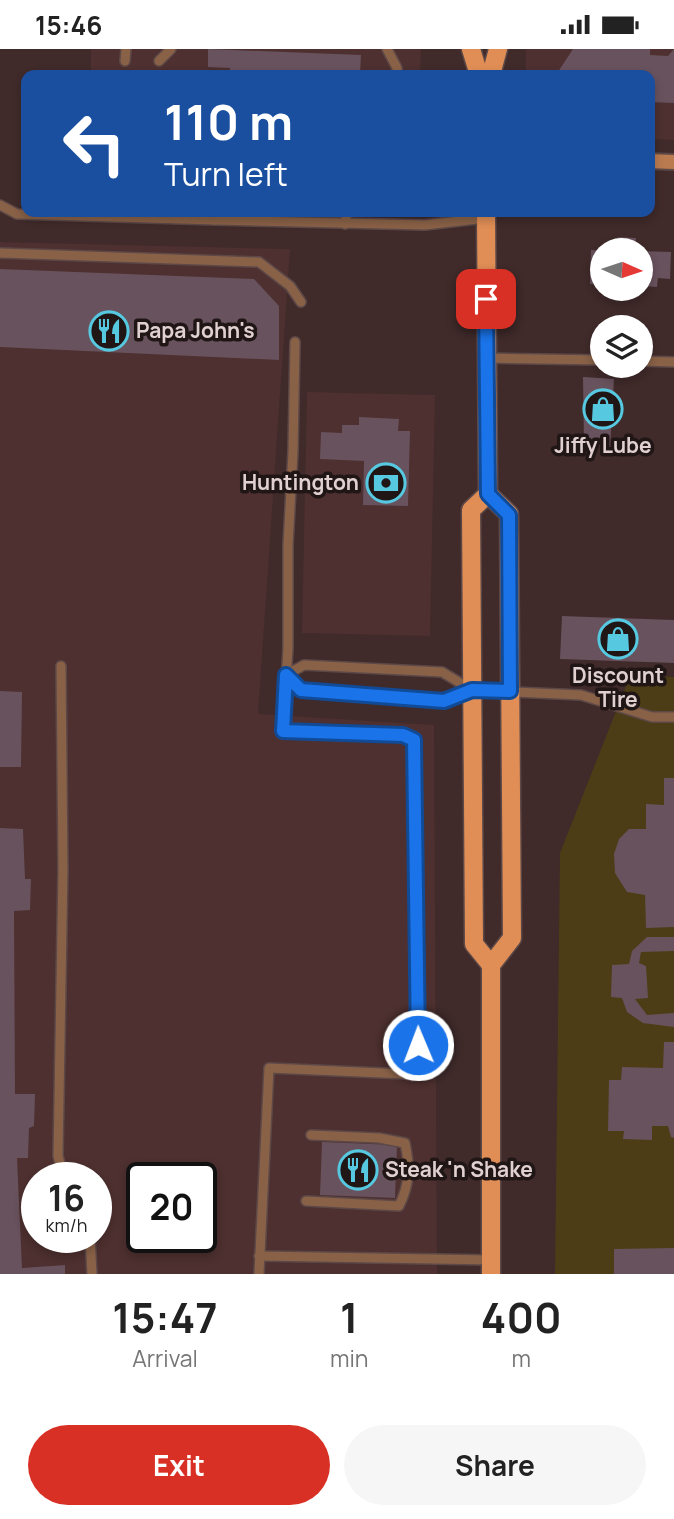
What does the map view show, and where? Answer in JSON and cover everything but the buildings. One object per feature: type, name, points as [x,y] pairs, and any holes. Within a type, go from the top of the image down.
[{"type":"main road","points":[[471,49],[477,70]]},
{"type":"main road","points":[[492,70],[498,49]]},
{"type":"main road","points":[[486,217],[488,494],[509,515],[512,938],[491,965],[492,1267]]},
{"type":"main road","points":[[488,494],[471,510],[472,690],[474,944],[491,965]]},
{"type":"street","points":[[655,161],[674,162]]},
{"type":"lane","points":[[125,49],[125,61]]},
{"type":"lane","points":[[159,61],[171,49]]},
{"type":"lane","points":[[387,49],[397,70]]},
{"type":"lane","points":[[0,205],[21,214]]},
{"type":"lane","points":[[231,217],[345,224],[425,225],[474,217]]},
{"type":"lane","points":[[345,224],[346,217]]},
{"type":"lane","points":[[0,253],[259,262],[290,286],[301,302]]},
{"type":"lane","points":[[260,1274],[269,1067],[405,1074],[412,1073],[418,1063],[414,740],[403,735],[283,731],[295,342]]},
{"type":"lane","points":[[486,358],[590,360]]},
{"type":"lane","points":[[653,361],[674,362]]},
{"type":"lane","points":[[286,675],[304,664],[442,672],[472,690]]},
{"type":"lane","points":[[60,1162],[64,869],[61,666]]},
{"type":"lane","points":[[286,675],[301,690],[444,701],[472,690],[581,695],[652,717],[674,717]]},
{"type":"lane","points":[[306,1202],[399,1206],[408,1187],[409,1161],[405,1143],[379,1138],[311,1135]]},
{"type":"lane","points":[[91,1253],[92,1274]]},
{"type":"lane","points":[[259,1256],[492,1267]]},
{"type":"shaded area","points":[[91,49],[421,49],[420,70],[91,70]]},
{"type":"shaded area","points":[[526,49],[674,49],[674,140],[655,139],[655,70],[526,70]]},
{"type":"shaded area","points":[[0,242],[290,249],[258,714],[434,725],[437,1274],[0,1274]]},
{"type":"shaded area","points":[[307,392],[435,395],[430,636],[302,633]]},
{"type":"shaded area","points":[[630,676],[674,677],[674,1274],[555,1274],[560,853]]},
{"type":"place","name":"Papa John's","points":[[109,331]]},
{"type":"place","name":"Jiffy Lube","points":[[603,409]]},
{"type":"place","name":"Huntington","points":[[386,483]]},
{"type":"place","name":"Discount Tire","points":[[618,639]]},
{"type":"place","name":"Steak 'n Shake","points":[[358,1170]]},
{"type":"route","points":[[418,1045],[414,740],[403,735],[283,731],[286,675],[301,690],[444,701],[472,690],[510,691],[509,515],[488,494],[486,299]]}]
